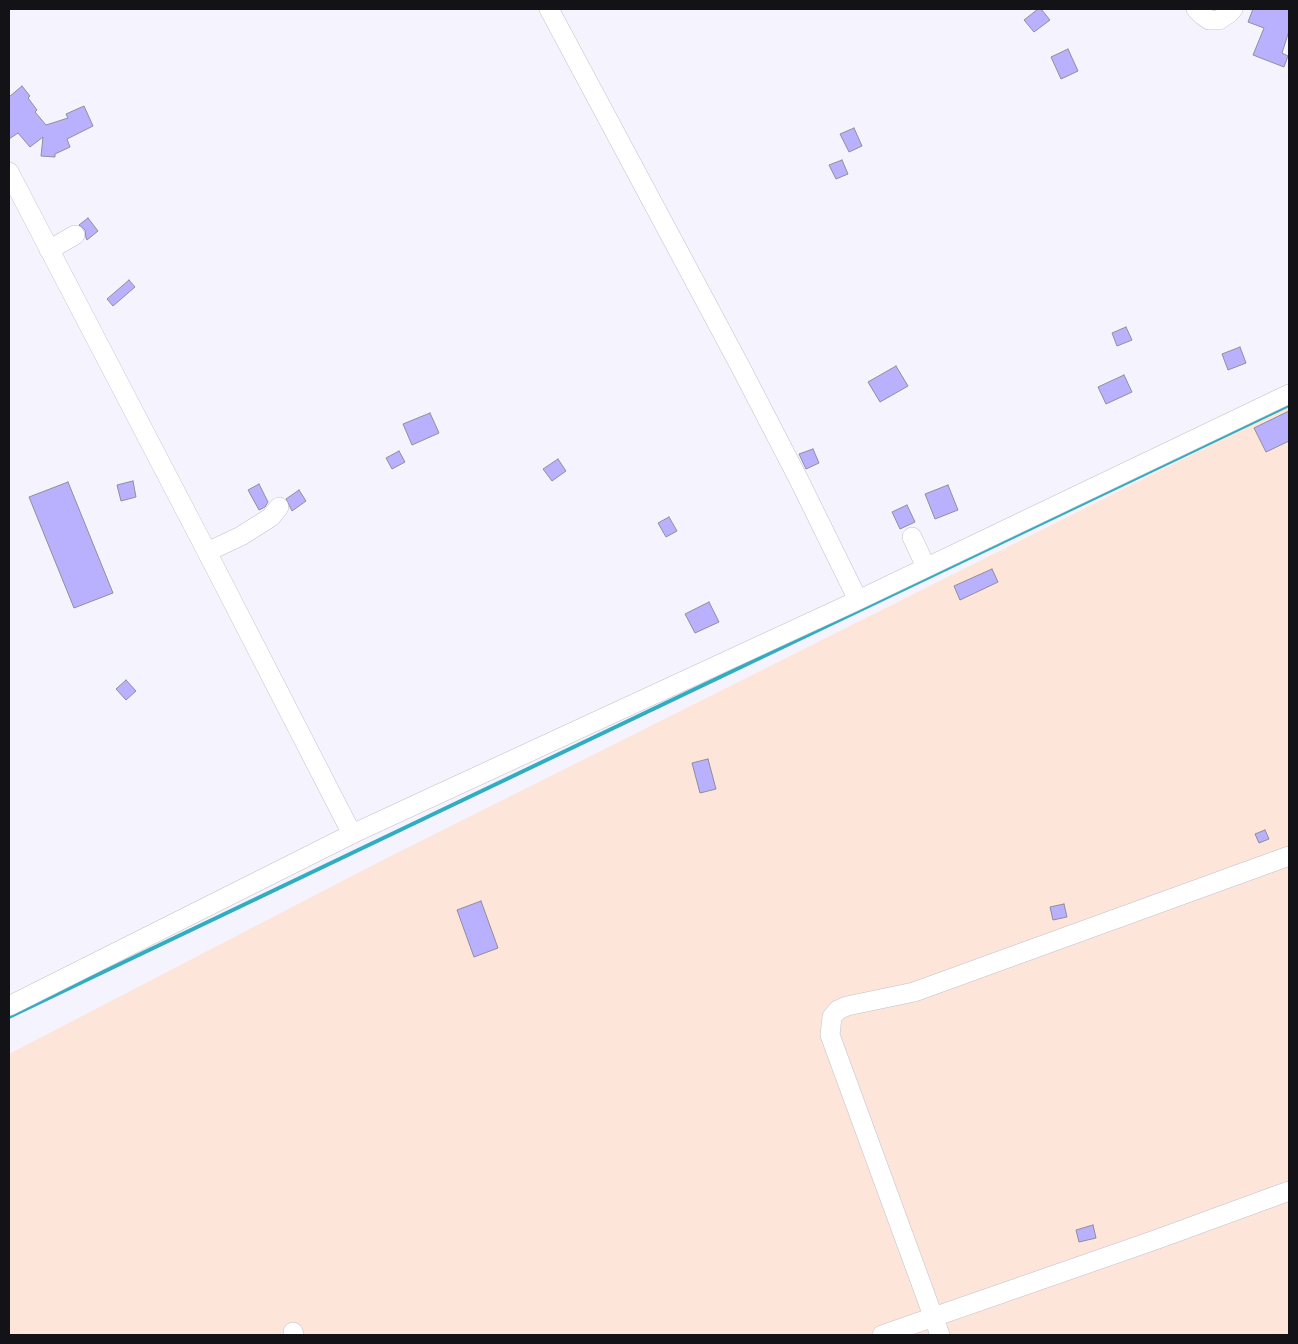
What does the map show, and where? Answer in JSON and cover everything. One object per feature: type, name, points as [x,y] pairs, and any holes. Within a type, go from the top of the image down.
[{"type":"street","points":[[549,9],[740,366],[858,600]]},
{"type":"street","points":[[1196,9],[1209,20],[1219,20],[1233,9]]},
{"type":"street","points":[[9,172],[352,834]]},
{"type":"street","points":[[49,250],[75,235]]},
{"type":"street","points":[[9,1006],[352,834],[858,600],[1289,394]]},
{"type":"street","points":[[207,552],[241,536],[271,517],[279,507]]},
{"type":"street","points":[[912,537],[926,567]]},
{"type":"street","points":[[940,1335],[830,1035],[832,1017],[838,1010],[847,1006],[914,992],[1289,856]]},
{"type":"street","points":[[882,1335],[1289,1191]]},
{"type":"shaded area","points":[[1289,406],[1289,1335],[9,1335],[9,1054],[377,863]]},
{"type":"building","points":[[1038,9],[1041,9],[1050,20],[1034,32],[1024,20]]},
{"type":"building","points":[[1253,9],[1289,9],[1289,31],[1282,53],[1288,56],[1284,67],[1253,55],[1264,28],[1248,22]]},
{"type":"building","points":[[1068,49],[1078,71],[1061,79],[1051,57]]},
{"type":"building","points":[[22,86],[37,110],[35,112],[46,125],[68,118],[66,114],[84,106],[93,126],[67,139],[70,147],[55,154],[55,157],[41,156],[43,137],[30,147],[18,133],[9,139],[9,97]]},
{"type":"building","points":[[854,128],[862,146],[849,152],[840,134]]},
{"type":"building","points":[[842,160],[848,174],[836,179],[829,165]]},
{"type":"building","points":[[88,218],[98,231],[87,240],[85,230],[79,225]]},
{"type":"building","points":[[129,280],[135,287],[113,306],[107,299]]},
{"type":"building","points":[[1126,327],[1132,340],[1117,346],[1112,333]]},
{"type":"building","points":[[1240,347],[1246,363],[1228,370],[1222,354]]},
{"type":"building","points":[[896,366],[908,386],[880,402],[868,382]]},
{"type":"building","points":[[1124,375],[1132,392],[1106,404],[1098,387]]},
{"type":"building","points":[[1289,411],[1289,441],[1266,452],[1254,428]]},
{"type":"building","points":[[430,413],[439,433],[412,445],[403,424]]},
{"type":"building","points":[[813,449],[819,463],[806,469],[799,454]]},
{"type":"building","points":[[399,451],[405,462],[392,469],[386,458]]},
{"type":"building","points":[[558,459],[566,471],[552,481],[543,469]]},
{"type":"building","points":[[133,481],[136,497],[121,501],[117,485]]},
{"type":"building","points":[[68,482],[113,593],[74,608],[29,497]]},
{"type":"building","points":[[259,484],[268,502],[265,507],[259,510],[248,490]]},
{"type":"building","points":[[948,485],[958,510],[935,519],[925,494]]},
{"type":"building","points":[[299,490],[306,501],[292,511],[286,499]]},
{"type":"building","points":[[907,505],[915,522],[900,529],[892,512]]},
{"type":"building","points":[[669,517],[677,531],[666,537],[658,523]]},
{"type":"building","points":[[992,569],[998,582],[960,600],[954,586]]},
{"type":"building","points":[[709,602],[719,622],[695,633],[685,614]]},
{"type":"building","points":[[126,680],[136,691],[126,700],[116,689]]},
{"type":"building","points":[[708,759],[716,789],[700,793],[692,763]]},
{"type":"building","points":[[1265,830],[1269,839],[1259,843],[1255,834]]},
{"type":"building","points":[[481,901],[498,948],[474,957],[457,910]]},
{"type":"building","points":[[1064,904],[1067,917],[1053,920],[1050,907]]},
{"type":"building","points":[[1093,1225],[1096,1238],[1079,1242],[1076,1230]]},
{"type":"waterway","points":[[9,1017],[1289,405]]}]
